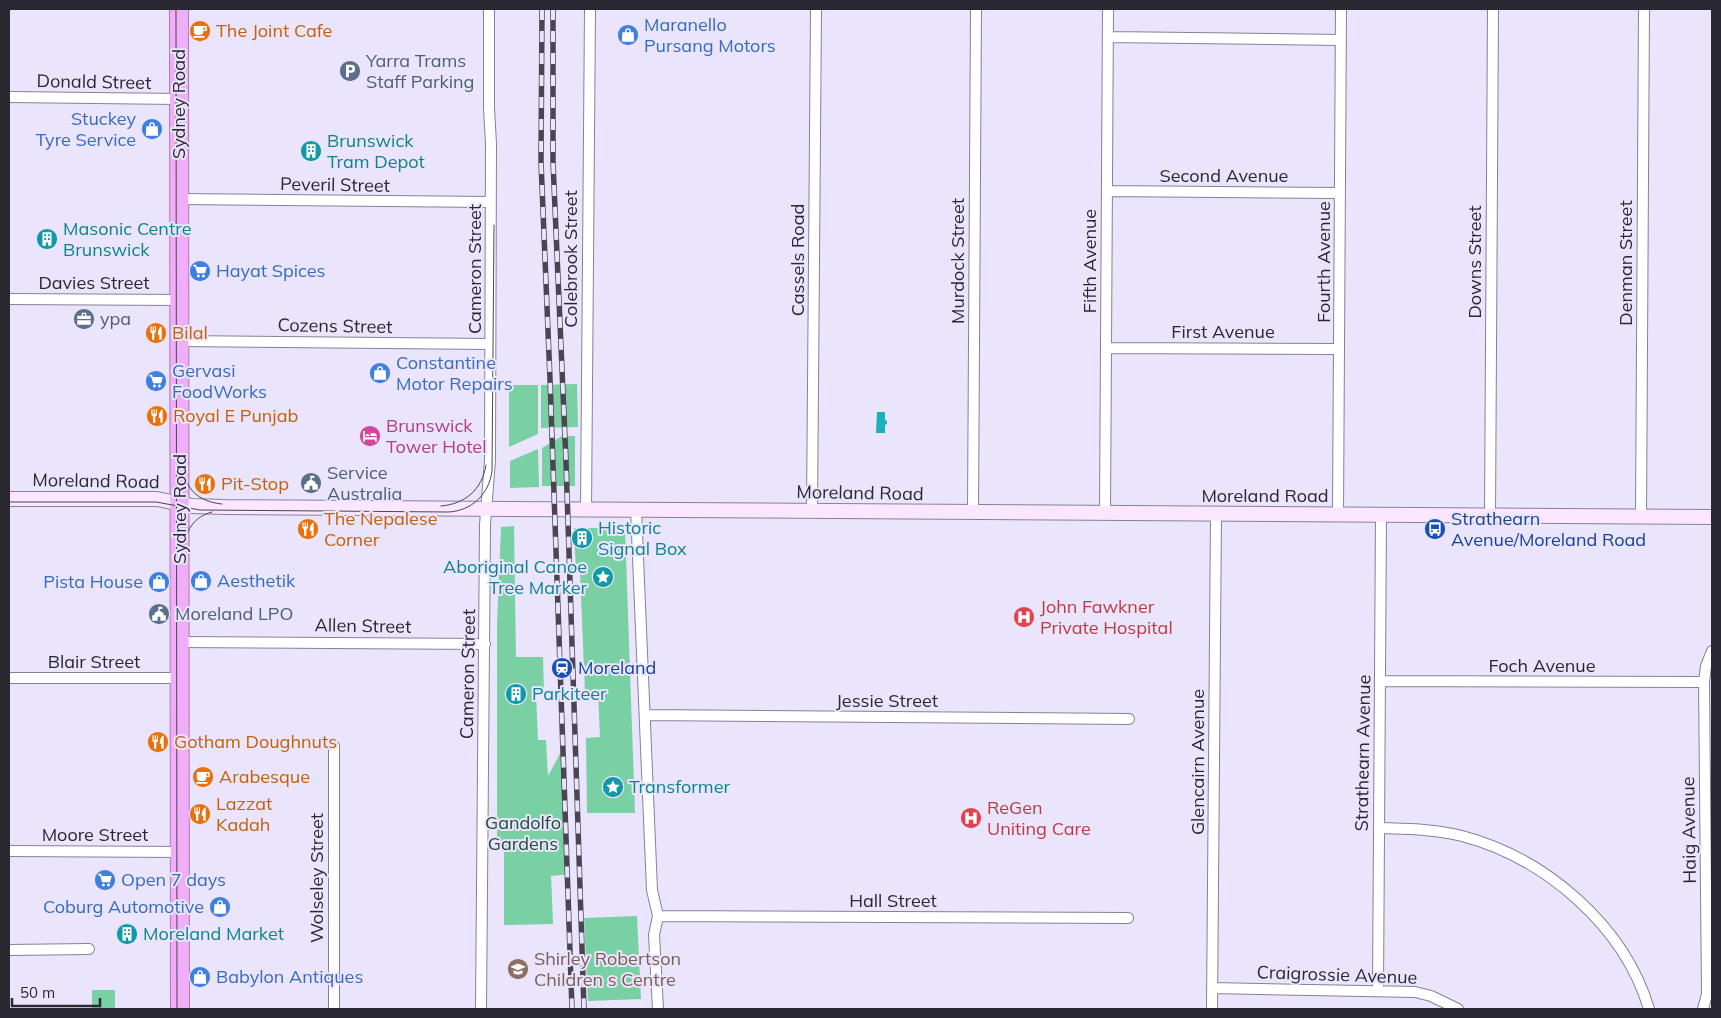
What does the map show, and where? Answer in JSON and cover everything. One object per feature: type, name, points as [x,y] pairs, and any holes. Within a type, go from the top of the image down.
[{"type":"highway","name":"Sydney Road","points":[[179,9],[180,1009]]},
{"type":"main road","name":"Moreland Road","points":[[9,499],[146,499],[225,507],[1712,518]]},
{"type":"street","name":"Cameron Street","points":[[481,1009],[485,509],[490,466],[492,144],[489,108],[489,9]]},
{"type":"street","name":"Colebrook Street","points":[[586,510],[590,9]]},
{"type":"street","name":"Cassels Road","points":[[812,511],[816,9]]},
{"type":"street","name":"Murdock Street","points":[[973,512],[976,9]]},
{"type":"street","name":"Fifth Avenue","points":[[1105,514],[1108,9]]},
{"type":"street","name":"Fourth Avenue","points":[[1338,515],[1341,9]]},
{"type":"street","name":"Downs Street","points":[[1490,516],[1494,9]]},
{"type":"street","name":"Denman Street","points":[[1641,517],[1644,9]]},
{"type":"street","points":[[1108,37],[1341,40]]},
{"type":"street","name":"Donald Street","points":[[9,97],[179,99]]},
{"type":"street","name":"Second Avenue","points":[[1107,191],[1340,193]]},
{"type":"street","name":"Peveril Street","points":[[179,199],[491,202]]},
{"type":"street","name":"Davies Street","points":[[9,299],[180,300]]},
{"type":"street","name":"Cozens Street","points":[[180,341],[490,344]]},
{"type":"street","name":"First Avenue","points":[[1106,348],[1339,350]]},
{"type":"street","points":[[636,510],[652,890],[658,916],[654,935],[658,1009]]},
{"type":"street","name":"Glencairn Avenue","points":[[1212,1009],[1216,514]]},
{"type":"street","name":"Strathearn Avenue","points":[[1378,990],[1381,516]]},
{"type":"street","name":"Allen Street","points":[[180,642],[485,644]]},
{"type":"street","name":"Haig Avenue","points":[[1703,1009],[1707,994],[1704,682],[1706,666],[1712,650]]},
{"type":"street","name":"Blair Street","points":[[9,678],[180,678]]},
{"type":"street","name":"Foch Avenue","points":[[1380,681],[1704,682]]},
{"type":"street","name":"Jessie Street","points":[[645,715],[1129,719]]},
{"type":"street","name":"Wolseley Street","points":[[334,746],[334,1009]]},
{"type":"street","points":[[1379,828],[1424,830],[1461,836],[1526,862],[1555,881],[1578,900],[1602,925],[1634,971],[1649,1009]]},
{"type":"street","name":"Moore Street","points":[[9,851],[180,852]]},
{"type":"street","name":"Hall Street","points":[[658,916],[1128,918]]},
{"type":"street","points":[[9,950],[89,949]]},
{"type":"street","name":"Craigrossie Avenue","points":[[1212,988],[1415,992],[1431,996],[1458,1009]]},
{"type":"green space","points":[[577,384],[578,427],[541,428],[541,385]]},
{"type":"green space","points":[[509,385],[538,385],[538,434],[509,447]]},
{"type":"green space","points":[[562,436],[575,436],[575,486],[542,486],[542,448]]},
{"type":"green space","points":[[538,449],[539,487],[510,488],[510,461]]},
{"type":"green space","name":"Gandolfo Gardens","points":[[514,526],[516,657],[543,657],[544,694],[536,694],[538,740],[546,740],[548,776],[563,748],[568,874],[551,875],[553,924],[504,925],[504,852],[497,843],[497,624],[501,527]]},
{"type":"green space","name":"Gandolfo Gardens","points":[[574,528],[625,528],[635,813],[587,813],[586,738],[600,737],[598,693],[585,693],[580,572],[576,572]]},
{"type":"green space","points":[[1712,683],[1712,930],[1711,686]]},
{"type":"green space","points":[[637,916],[641,999],[588,1001],[584,918]]},
{"type":"green space","points":[[92,990],[115,990],[115,1009],[92,1009]]},
{"type":"water","points":[[877,412],[885,412],[887,424],[885,425],[885,433],[876,433]]},
{"type":"tram line","points":[[176,9],[177,1009]]},
{"type":"tram line","points":[[9,502],[156,502],[200,510],[448,512],[457,511],[472,505],[483,494],[492,471],[494,225]]},
{"type":"tram line","points":[[183,465],[186,481],[194,493],[206,500],[222,504]]},
{"type":"tram line","points":[[441,506],[458,502],[471,494],[481,482],[486,465]]},
{"type":"tram line","points":[[183,556],[187,534],[193,523],[198,518],[212,512]]},
{"type":"railway","points":[[542,9],[541,162],[572,1009]]},
{"type":"railway","points":[[553,9],[553,162],[566,461],[584,1009]]},
{"type":"place","name":"The Joint Cafe","points":[[200,31]]},
{"type":"place","name":"Maranello Pursang Motors","points":[[628,35]]},
{"type":"place","name":"Yarra Trams Staff Parking","points":[[350,71]]},
{"type":"place","name":"Stuckey Tyre Service","points":[[152,129]]},
{"type":"place","name":"Brunswick Tram Depot","points":[[311,151]]},
{"type":"place","name":"Masonic Centre Brunswick","points":[[47,239]]},
{"type":"place","name":"Hayat Spices","points":[[200,271]]},
{"type":"place","name":"ypa","points":[[84,319]]},
{"type":"place","name":"Bilal","points":[[156,333]]},
{"type":"place","name":"Constantine Motor Repairs","points":[[380,373]]},
{"type":"place","name":"Gervasi FoodWorks","points":[[156,381]]},
{"type":"place","name":"Royal E Punjab","points":[[157,416]]},
{"type":"place","name":"Brunswick Tower Hotel","points":[[370,436]]},
{"type":"place","name":"Service Australia","points":[[311,483]]},
{"type":"place","name":"Pit-Stop","points":[[205,484]]},
{"type":"place","name":"The Nepalese Corner","points":[[308,529]]},
{"type":"place","name":"Strathearn Avenue/Moreland Road","points":[[1435,529]]},
{"type":"place","name":"Historic Signal Box","points":[[582,538]]},
{"type":"place","name":"Aboriginal Canoe Tree Marker","points":[[603,577]]},
{"type":"place","name":"Aesthetik","points":[[201,581]]},
{"type":"place","name":"Pista House","points":[[159,582]]},
{"type":"place","name":"Moreland LPO","points":[[159,614]]},
{"type":"place","name":"John Fawkner Private Hospital","points":[[1024,617]]},
{"type":"place","name":"Moreland","points":[[562,668]]},
{"type":"place","name":"Parkiteer","points":[[516,694]]},
{"type":"place","name":"Gotham Doughnuts","points":[[158,742]]},
{"type":"place","name":"Arabesque","points":[[203,777]]},
{"type":"place","name":"Transformer","points":[[613,787]]},
{"type":"place","name":"Lazzat Kadah","points":[[200,814]]},
{"type":"place","name":"ReGen Uniting Care","points":[[971,818]]},
{"type":"place","name":"Open 7 days","points":[[105,880]]},
{"type":"place","name":"Coburg Automotive","points":[[220,907]]},
{"type":"place","name":"Moreland Market","points":[[127,934]]},
{"type":"place","name":"Shirley Robertson Children s Centre","points":[[518,969]]},
{"type":"place","name":"Babylon Antiques","points":[[200,977]]}]
